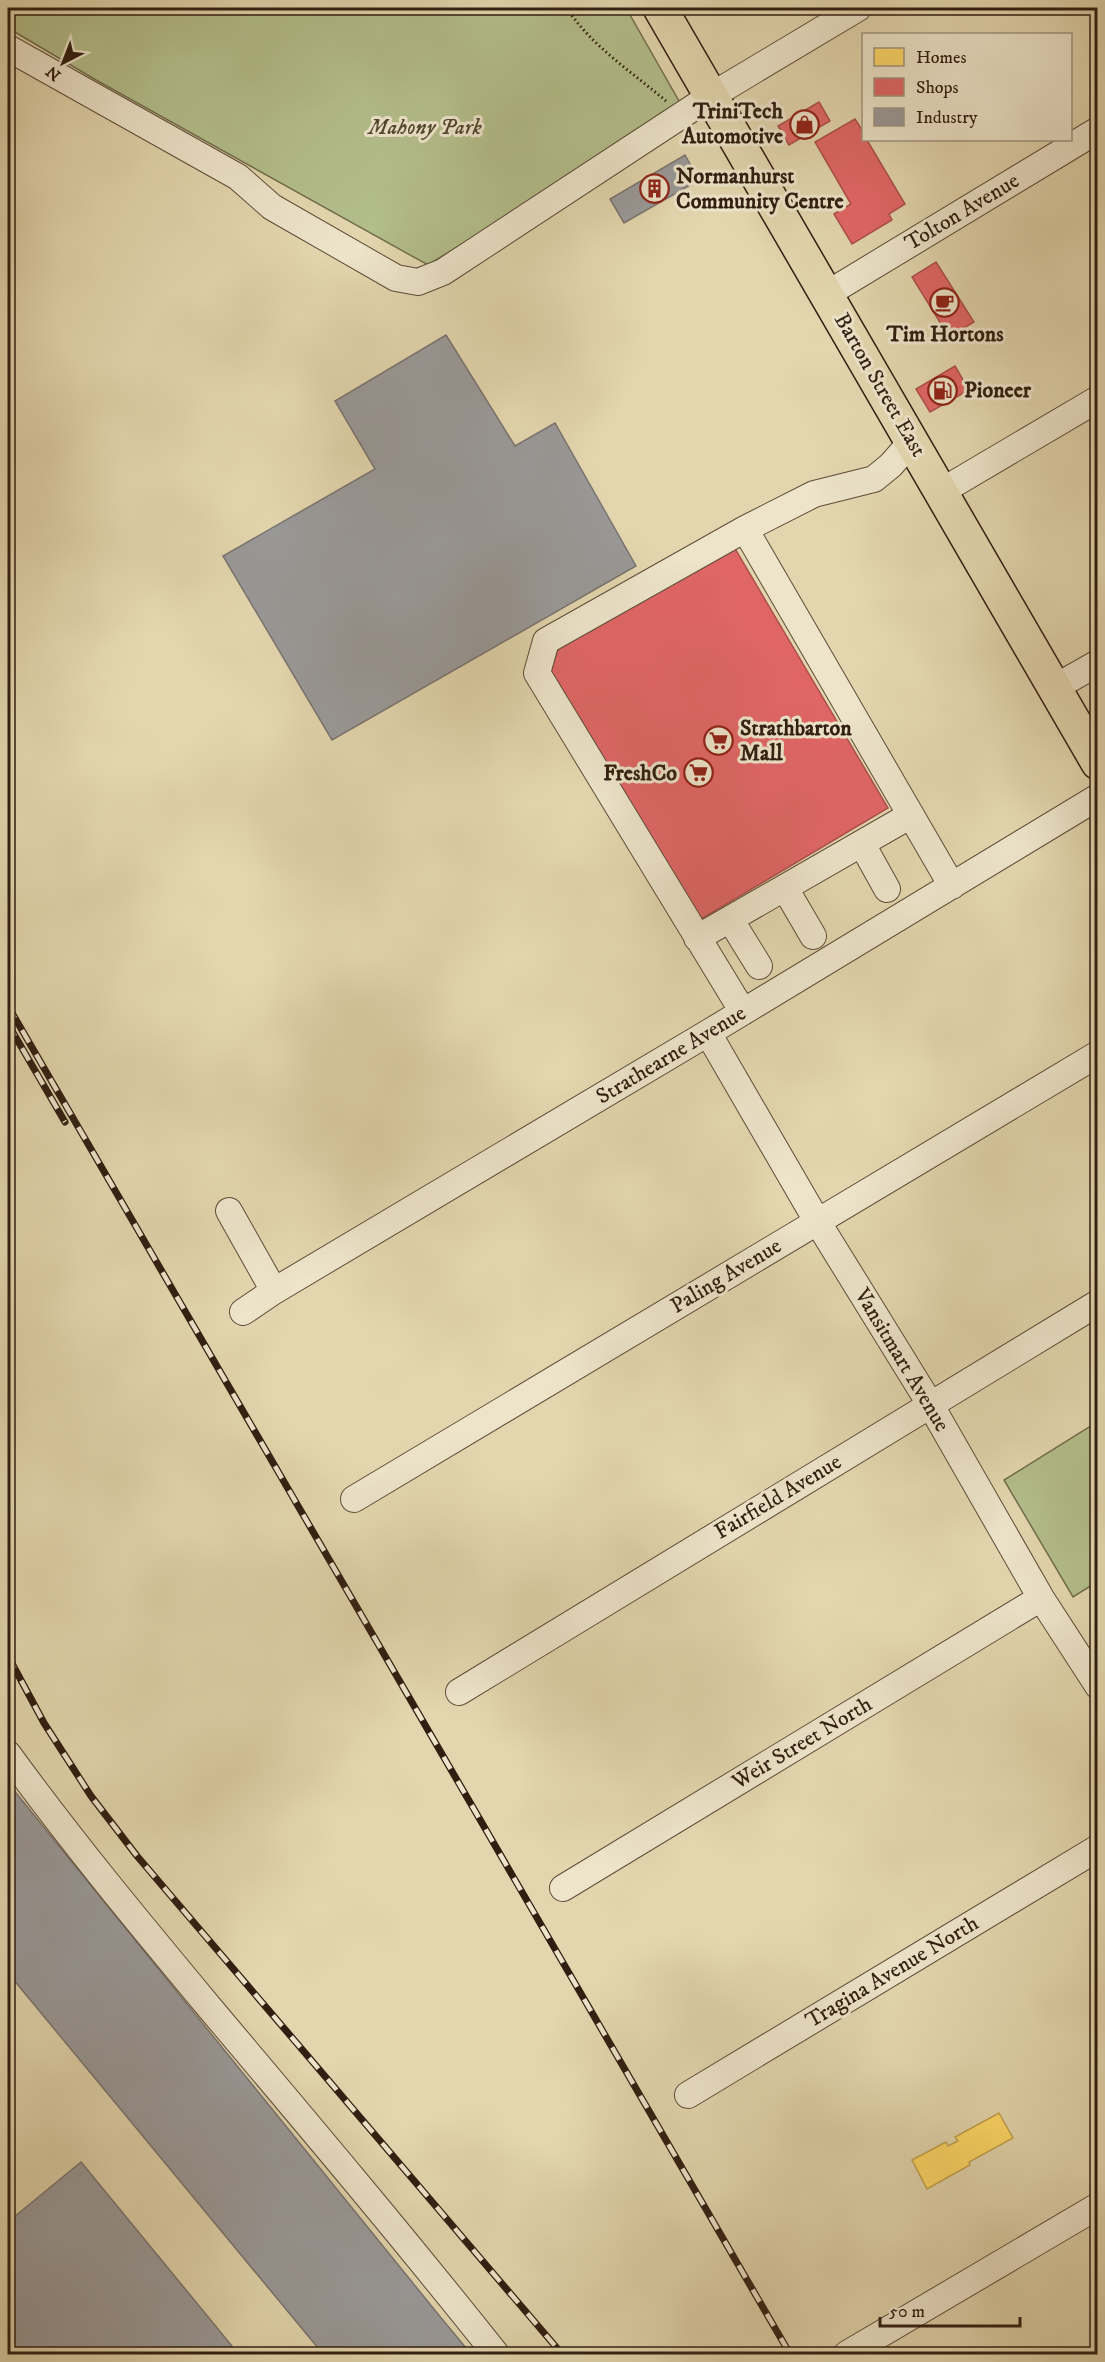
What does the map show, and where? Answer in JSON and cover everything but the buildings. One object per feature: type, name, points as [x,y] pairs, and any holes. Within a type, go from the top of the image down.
[{"type":"main road","name":"Barton Street East","points":[[660,8],[1098,763]]},
{"type":"street","points":[[8,48],[238,177],[272,207],[396,278],[418,282],[443,272],[711,96],[858,8]]},
{"type":"street","name":"Tolton Avenue","points":[[827,294],[1098,130]]},
{"type":"street","points":[[942,492],[1098,399]]},
{"type":"street","points":[[743,1012],[537,673],[546,640],[745,529],[814,494],[874,478],[891,465],[912,441]]},
{"type":"street","points":[[745,529],[952,886]]},
{"type":"street","points":[[1054,688],[1098,663]]},
{"type":"street","name":"Strathearne Avenue","points":[[243,1312],[274,1290],[708,1033],[1098,797]]},
{"type":"street","points":[[698,938],[911,816]]},
{"type":"street","points":[[862,844],[887,889]]},
{"type":"street","points":[[785,888],[813,936]]},
{"type":"street","points":[[730,919],[759,966]]},
{"type":"street","name":"Vansitmart Avenue","points":[[708,1033],[817,1221],[930,1404],[1041,1598],[1098,1686]]},
{"type":"street","name":"Paling Avenue","points":[[354,1499],[1098,1054]]},
{"type":"street","points":[[229,1211],[274,1290]]},
{"type":"street","name":"Fairfield Avenue","points":[[459,1692],[1098,1303]]},
{"type":"street","name":"Weir Street North","points":[[563,1888],[1041,1598]]},
{"type":"street","points":[[8,1754],[40,1800],[129,1910],[426,2266],[496,2355]]},
{"type":"street","name":"Tragina Avenue North","points":[[688,2096],[1098,1848]]},
{"type":"street","points":[[847,2355],[1098,2206]]},
{"type":"path","points":[[567,8],[585,32],[672,105]]},
{"type":"green space","name":"Mahony Park","points":[[8,8],[626,8],[683,108],[428,265],[96,80],[8,28]]},
{"type":"green space","points":[[1097,1422],[1097,1582],[1073,1597],[1004,1480]]},
{"type":"railway","points":[[8,1006],[790,2354]]},
{"type":"railway","points":[[8,1024],[65,1122]]},
{"type":"railway","points":[[8,1656],[44,1723],[91,1796],[137,1856],[562,2354]]},
{"type":"place","name":"TriniTech Automotive","points":[[804,124]]},
{"type":"place","name":"Normanhurst Community Centre","points":[[655,189]]},
{"type":"place","name":"Tim Hortons","points":[[945,302]]},
{"type":"place","name":"Pioneer","points":[[943,390]]},
{"type":"place","name":"Strathbarton Mall","points":[[719,741]]},
{"type":"place","name":"FreshCo","points":[[698,773]]}]
